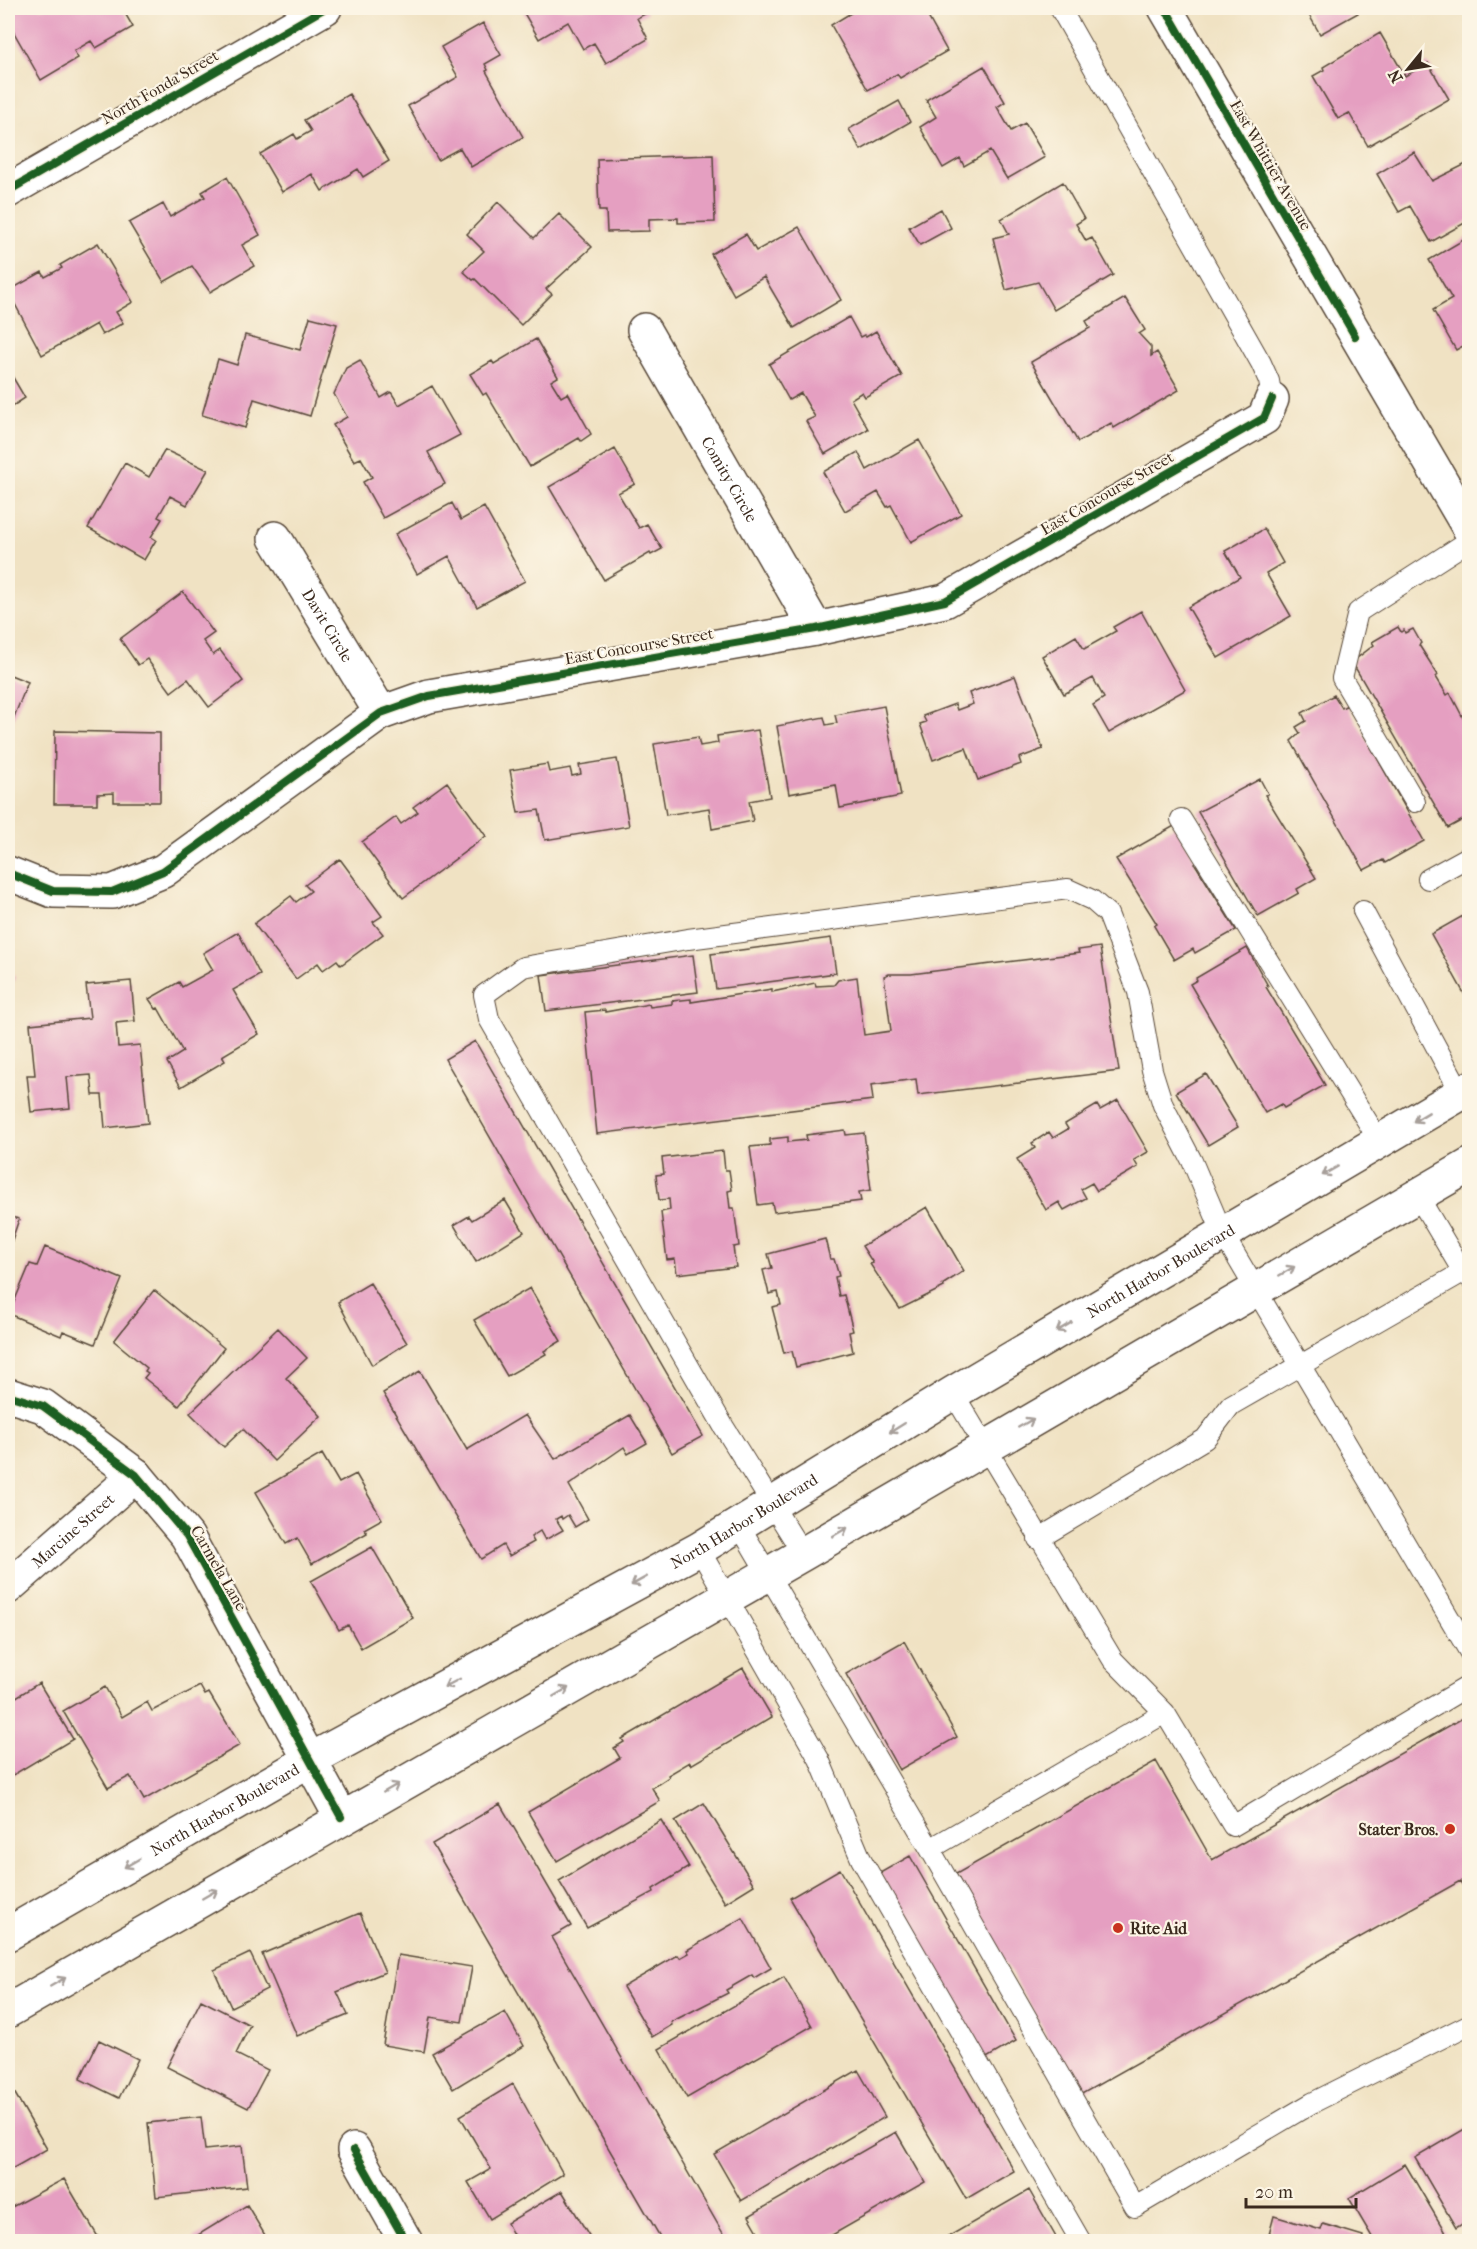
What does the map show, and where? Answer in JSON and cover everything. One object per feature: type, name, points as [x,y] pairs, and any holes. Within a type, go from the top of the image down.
[{"type":"street","name":"North Fonda Street","points":[[8,190],[325,8]]},
{"type":"street","name":"East Whittier Avenue","points":[[1165,8],[1470,530]]},
{"type":"street","name":"Comity Circle","points":[[644,330],[816,628]]},
{"type":"street","name":"East Concourse Street","points":[[8,873],[53,891],[112,892],[163,871],[381,713],[429,696],[816,628],[945,602],[1264,418],[1272,399]]},
{"type":"street","name":"Davit Circle","points":[[275,538],[381,713]]},
{"type":"street","name":"North Harbor Boulevard","points":[[8,1934],[310,1760],[699,1549],[953,1393],[1465,1090]]},
{"type":"street","points":[[8,2011],[341,1817],[803,1554],[1470,1165]]},
{"type":"street","name":"Carmela Lane","points":[[8,1395],[43,1406],[136,1475],[187,1536],[341,1817]]},
{"type":"street","name":"Marcine Street","points":[[8,1587],[136,1475]]},
{"type":"street","points":[[354,2150],[406,2241]]},
{"type":"lane","points":[[1060,8],[1261,363],[1269,381],[1272,399]]},
{"type":"lane","points":[[1415,802],[1342,678],[1358,612],[1470,540]]},
{"type":"lane","points":[[1181,819],[1380,1142]]},
{"type":"lane","points":[[1428,879],[1470,855]]},
{"type":"lane","points":[[803,1554],[719,1417],[489,1019],[484,995],[523,966],[688,939],[1068,889],[1092,900],[1108,914],[1138,992],[1152,1070],[1163,1105],[1192,1161],[1223,1234],[1470,1653]]},
{"type":"lane","points":[[1363,911],[1465,1090]]},
{"type":"lane","points":[[1038,1539],[1205,1438],[1231,1405],[1466,1275],[1418,1196]]},
{"type":"lane","points":[[953,1393],[1038,1539],[1113,1660],[1165,1713],[1233,1826],[1470,1685]]},
{"type":"lane","points":[[739,1525],[766,1575],[930,1849],[1135,2207],[1312,2103],[1470,2024]]},
{"type":"lane","points":[[699,1549],[819,1758],[861,1860],[1080,2240],[1077,2241]]},
{"type":"lane","points":[[930,1849],[1165,1713]]},
{"type":"building","points":[[8,8],[122,8],[133,27],[96,48],[91,41],[74,51],[78,58],[41,80],[8,22]]},
{"type":"building","points":[[521,8],[644,8],[647,13],[637,18],[648,39],[606,63],[594,43],[583,49],[568,22],[539,39]]},
{"type":"building","points":[[859,8],[923,8],[947,51],[900,78],[897,74],[868,90],[831,25]]},
{"type":"building","points":[[1305,8],[1355,8],[1358,13],[1320,34]]},
{"type":"building","points":[[483,23],[501,55],[485,64],[488,70],[486,71],[523,137],[471,167],[460,148],[438,160],[408,106],[458,77],[441,47]]},
{"type":"building","points":[[1380,33],[1405,76],[1428,63],[1449,99],[1368,146],[1349,113],[1338,119],[1313,76],[1324,70],[1323,67]]},
{"type":"building","points":[[984,66],[1005,102],[997,107],[1011,131],[1025,123],[1045,157],[1007,179],[990,151],[964,166],[960,158],[943,168],[920,127],[936,117],[926,100]]},
{"type":"building","points":[[349,94],[389,161],[363,177],[358,169],[322,191],[312,174],[282,192],[260,154],[294,134],[297,139],[311,131],[304,120]]},
{"type":"building","points":[[899,101],[910,122],[861,150],[849,129]]},
{"type":"building","points":[[1414,152],[1432,181],[1470,162],[1470,220],[1431,242],[1410,206],[1399,212],[1377,174]]},
{"type":"building","points":[[713,155],[715,222],[678,223],[678,218],[649,219],[649,231],[607,232],[606,211],[599,211],[597,159]]},
{"type":"building","points":[[227,177],[260,235],[242,245],[254,266],[210,292],[192,266],[164,282],[129,223],[163,204],[170,217],[205,197],[202,192]]},
{"type":"building","points":[[1063,182],[1084,219],[1076,224],[1086,241],[1092,238],[1113,275],[1054,310],[1038,282],[1006,290],[993,238],[1009,234],[1001,219]]},
{"type":"building","points":[[498,202],[534,238],[559,214],[592,247],[546,289],[552,294],[521,325],[475,279],[473,280],[463,271],[484,251],[467,234]]},
{"type":"building","points":[[941,209],[951,228],[920,245],[909,227]]},
{"type":"building","points":[[799,227],[841,300],[794,328],[764,277],[734,295],[711,254],[746,234],[756,251]]},
{"type":"building","points":[[1470,236],[1470,342],[1456,350],[1433,310],[1452,299],[1429,260]]},
{"type":"building","points":[[98,243],[133,302],[116,312],[123,323],[102,335],[96,324],[42,355],[8,291],[42,272],[45,277],[62,268],[60,265]]},
{"type":"building","points":[[1125,298],[1145,330],[1139,334],[1151,347],[1151,356],[1157,352],[1179,390],[1114,428],[1111,423],[1078,442],[1031,362],[1090,328],[1086,321]]},
{"type":"building","points":[[310,317],[337,324],[310,416],[254,399],[245,428],[202,415],[218,359],[237,365],[245,335],[300,350]]},
{"type":"building","points":[[849,317],[860,337],[864,335],[866,337],[876,331],[902,376],[865,397],[862,392],[851,399],[868,429],[825,454],[806,421],[815,417],[801,393],[789,400],[769,364]]},
{"type":"building","points":[[536,339],[558,377],[551,381],[561,397],[568,393],[591,434],[581,441],[579,438],[530,467],[486,393],[483,395],[470,374],[492,361],[494,364]]},
{"type":"building","points":[[360,360],[381,398],[391,392],[399,405],[432,386],[460,435],[428,452],[445,484],[383,518],[363,482],[372,477],[361,458],[354,461],[333,425],[347,417],[334,394],[346,368]]},
{"type":"building","points":[[8,369],[25,398],[8,409]]},
{"type":"building","points":[[919,440],[961,514],[911,542],[891,505],[887,507],[878,492],[845,511],[823,472],[858,452],[867,470]]},
{"type":"building","points":[[615,449],[635,484],[618,493],[639,528],[647,524],[662,549],[651,555],[650,553],[604,580],[549,487]]},
{"type":"building","points":[[165,450],[208,470],[187,505],[170,496],[158,517],[162,519],[151,537],[156,540],[144,560],[88,528],[125,463],[149,477]]},
{"type":"building","points":[[452,503],[461,520],[484,507],[525,581],[477,607],[449,556],[417,574],[395,534]]},
{"type":"building","points":[[1264,529],[1283,563],[1266,573],[1291,616],[1218,658],[1188,607],[1240,577],[1225,551]]},
{"type":"building","points":[[183,592],[214,633],[203,641],[213,655],[220,650],[243,681],[209,707],[188,679],[171,692],[147,659],[138,665],[120,639]]},
{"type":"building","points":[[1141,611],[1185,690],[1109,733],[1093,705],[1104,698],[1093,678],[1064,694],[1042,656],[1076,636],[1084,649],[1116,631],[1113,627]]},
{"type":"building","points":[[1398,627],[1401,632],[1404,630],[1405,633],[1413,629],[1421,643],[1419,645],[1438,675],[1436,677],[1447,695],[1450,693],[1470,731],[1470,816],[1448,828],[1352,662],[1374,645],[1372,642]]},
{"type":"building","points":[[8,674],[28,682],[8,732]]},
{"type":"building","points":[[1015,676],[1043,749],[1019,758],[1021,764],[978,780],[966,748],[933,760],[920,724],[926,722],[923,716],[955,704],[957,710],[973,704],[969,693]]},
{"type":"building","points":[[1334,695],[1342,708],[1347,705],[1424,841],[1385,863],[1383,860],[1364,870],[1291,741],[1300,733],[1296,727],[1306,721],[1302,713]]},
{"type":"building","points":[[884,706],[901,796],[840,808],[836,785],[789,794],[777,726],[824,717],[826,725],[837,723],[835,715]]},
{"type":"building","points":[[758,730],[770,797],[749,801],[753,821],[712,829],[709,808],[666,815],[654,744],[698,737],[700,746],[718,743],[717,736]]},
{"type":"building","points":[[55,731],[160,733],[160,802],[114,802],[114,793],[97,794],[97,804],[54,804]]},
{"type":"building","points":[[617,759],[629,826],[545,840],[539,810],[518,813],[510,770],[547,764],[549,772],[570,768],[572,776],[581,774],[579,765]]},
{"type":"building","points":[[1260,779],[1268,794],[1265,795],[1316,878],[1297,889],[1299,893],[1258,916],[1198,812]]},
{"type":"building","points":[[447,782],[486,836],[403,898],[362,842],[396,817],[401,824],[418,812],[413,807]]},
{"type":"building","points":[[1176,825],[1197,863],[1195,864],[1236,930],[1195,953],[1193,949],[1174,960],[1154,926],[1157,924],[1116,859]]},
{"type":"building","points":[[340,859],[382,916],[373,922],[383,934],[341,965],[337,960],[323,970],[318,963],[296,979],[254,924],[291,896],[296,902],[311,891],[305,885]]},
{"type":"building","points":[[1470,912],[1470,1004],[1431,934]]},
{"type":"building","points":[[238,932],[260,975],[233,990],[259,1034],[222,1056],[225,1061],[181,1087],[167,1062],[183,1052],[158,1008],[156,1009],[149,999],[179,982],[182,987],[213,970],[203,953]]},
{"type":"building","points":[[831,938],[836,973],[716,989],[711,954]]},
{"type":"building","points":[[1100,947],[1119,1071],[918,1095],[916,1079],[871,1085],[873,1100],[597,1134],[585,1012],[605,1010],[605,1012],[649,1004],[650,1007],[691,999],[691,1002],[772,989],[772,992],[815,983],[816,986],[834,985],[838,980],[857,977],[864,1035],[891,1031],[884,976],[889,974],[911,974],[1079,953],[1078,950]]},
{"type":"building","points":[[1247,948],[1268,986],[1266,987],[1325,1085],[1284,1108],[1281,1104],[1265,1113],[1190,984],[1197,980],[1196,978]]},
{"type":"building","points":[[693,955],[698,992],[546,1011],[541,975]]},
{"type":"building","points":[[8,974],[15,977],[8,994]]},
{"type":"building","points":[[131,981],[135,1021],[116,1023],[118,1047],[140,1045],[148,1123],[105,1128],[102,1095],[93,1095],[91,1075],[67,1077],[70,1108],[31,1112],[27,1075],[35,1075],[30,1024],[90,1018],[86,985]]},
{"type":"building","points":[[475,1041],[703,1436],[672,1453],[445,1059]]},
{"type":"building","points":[[1206,1074],[1238,1127],[1208,1145],[1176,1092]]},
{"type":"building","points":[[1118,1100],[1148,1152],[1134,1160],[1138,1167],[1097,1191],[1092,1183],[1081,1189],[1086,1198],[1064,1210],[1059,1202],[1046,1210],[1017,1159],[1035,1148],[1032,1143],[1049,1132],[1053,1138],[1068,1129],[1065,1124],[1097,1105],[1100,1110]]},
{"type":"building","points":[[845,1130],[846,1135],[864,1133],[871,1190],[859,1192],[861,1201],[774,1212],[772,1203],[758,1205],[750,1147],[770,1145],[770,1139],[788,1137],[788,1142],[807,1140],[806,1135]]},
{"type":"building","points":[[723,1151],[725,1170],[729,1170],[732,1190],[728,1191],[730,1208],[734,1208],[739,1246],[733,1247],[736,1267],[677,1274],[675,1259],[667,1260],[661,1212],[670,1210],[669,1199],[659,1200],[656,1175],[664,1174],[662,1158]]},
{"type":"building","points":[[505,1200],[524,1232],[476,1262],[454,1225],[469,1216],[472,1220]]},
{"type":"building","points":[[927,1207],[964,1271],[942,1285],[944,1287],[900,1309],[870,1264],[873,1263],[862,1246]]},
{"type":"building","points":[[8,1216],[19,1219],[8,1252]]},
{"type":"building","points":[[825,1239],[830,1259],[834,1259],[839,1276],[835,1277],[839,1296],[844,1295],[853,1331],[849,1332],[853,1352],[796,1367],[792,1351],[784,1353],[772,1307],[781,1305],[778,1292],[769,1294],[763,1270],[772,1268],[768,1254]]},
{"type":"building","points":[[45,1247],[122,1279],[95,1344],[63,1331],[61,1336],[9,1314],[30,1264],[37,1266]]},
{"type":"building","points":[[370,1283],[407,1343],[372,1365],[338,1302]]},
{"type":"building","points":[[530,1288],[561,1341],[544,1351],[546,1354],[507,1376],[474,1320]]},
{"type":"building","points":[[154,1290],[224,1348],[179,1406],[144,1378],[148,1373],[145,1371],[147,1368],[114,1341]]},
{"type":"building","points":[[278,1328],[307,1358],[286,1378],[321,1416],[274,1461],[243,1429],[224,1447],[190,1413]]},
{"type":"building","points":[[420,1371],[467,1450],[525,1415],[555,1459],[630,1415],[647,1443],[628,1454],[624,1447],[569,1485],[588,1519],[575,1527],[568,1515],[562,1519],[561,1516],[556,1519],[563,1530],[545,1540],[540,1531],[531,1537],[534,1542],[509,1556],[503,1545],[481,1559],[383,1393]]},
{"type":"building","points":[[322,1454],[339,1483],[356,1474],[382,1519],[364,1529],[367,1533],[312,1564],[297,1538],[286,1544],[256,1492]]},
{"type":"building","points":[[372,1547],[413,1618],[361,1648],[348,1625],[339,1630],[311,1581]]},
{"type":"building","points":[[904,1641],[957,1737],[899,1770],[846,1674]]},
{"type":"building","points":[[743,1668],[772,1717],[691,1765],[690,1762],[668,1775],[669,1777],[652,1788],[660,1801],[557,1861],[528,1812],[620,1758],[614,1748],[624,1742],[622,1739]]},
{"type":"building","points":[[39,1683],[73,1739],[8,1778],[8,1702]]},
{"type":"building","points":[[200,1686],[205,1695],[209,1693],[240,1745],[144,1800],[130,1776],[108,1788],[63,1711],[105,1687],[122,1717],[147,1702],[152,1711]]},
{"type":"building","name":"Rite Aid","points":[[1470,1714],[1470,1898],[1460,1881],[1080,2095],[956,1874],[1156,1761],[1212,1860]]},
{"type":"building","points":[[704,1803],[754,1885],[725,1903],[675,1821]]},
{"type":"building","points":[[500,1804],[571,1926],[552,1937],[728,2242],[663,2242],[432,1844]]},
{"type":"building","points":[[661,1820],[689,1867],[653,1889],[654,1892],[587,1928],[559,1881]]},
{"type":"building","points":[[910,1856],[1016,2041],[985,2059],[880,1873]]},
{"type":"building","points":[[840,1869],[1014,2171],[966,2199],[790,1898]]},
{"type":"building","points":[[360,1913],[385,1972],[337,1992],[348,2015],[297,2036],[262,1954]]},
{"type":"building","points":[[743,1918],[771,1968],[754,1978],[752,1975],[726,1990],[728,1993],[671,2022],[672,2025],[652,2037],[623,1987],[678,1955],[680,1958],[689,1953],[687,1950]]},
{"type":"building","points":[[250,1953],[267,1989],[231,2007],[214,1970]]},
{"type":"building","points":[[398,1955],[472,1967],[462,2022],[430,2017],[424,2052],[383,2045]]},
{"type":"building","points":[[784,1977],[812,2026],[687,2098],[659,2049]]},
{"type":"building","points":[[201,2000],[250,2025],[236,2054],[268,2070],[248,2108],[167,2067]]},
{"type":"building","points":[[505,2012],[524,2046],[453,2089],[432,2053]]},
{"type":"building","points":[[99,2040],[138,2059],[119,2098],[80,2079]]},
{"type":"building","points":[[858,2070],[885,2117],[741,2201],[714,2154]]},
{"type":"building","points":[[513,2084],[563,2174],[490,2219],[468,2182],[491,2169],[460,2116]]},
{"type":"building","points":[[10,2085],[47,2149],[8,2171],[8,2086]]},
{"type":"building","points":[[201,2117],[205,2150],[242,2146],[247,2187],[156,2197],[148,2123]]},
{"type":"building","points":[[1468,2127],[1470,2219],[1456,2228],[1415,2158]]},
{"type":"building","points":[[896,2132],[925,2182],[820,2242],[764,2242],[749,2216]]},
{"type":"building","points":[[1405,2164],[1451,2242],[1375,2242],[1349,2198]]},
{"type":"building","points":[[64,2179],[101,2242],[8,2242],[8,2209]]},
{"type":"building","points":[[1029,2190],[1057,2239],[1052,2242],[939,2242]]},
{"type":"building","points":[[562,2191],[593,2242],[517,2242],[507,2223]]},
{"type":"building","points":[[247,2205],[269,2242],[195,2242],[193,2238]]},
{"type":"building","points":[[1274,2216],[1321,2230],[1323,2224],[1363,2236],[1362,2242],[1267,2242]]},
{"type":"cycle path","points":[[8,191],[325,8]]},
{"type":"cycle path","points":[[1165,8],[1355,336]]},
{"type":"cycle path","points":[[8,873],[53,891],[112,892],[163,871],[381,713],[429,696],[816,629],[945,601],[1264,418],[1272,399]]},
{"type":"cycle path","points":[[8,1395],[43,1406],[136,1475],[187,1536],[341,1817]]},
{"type":"cycle path","points":[[354,2150],[406,2242]]},
{"type":"place","name":"Stater Bros.","points":[[1450,1829]]},
{"type":"place","name":"Rite Aid","points":[[1118,1928]]}]
